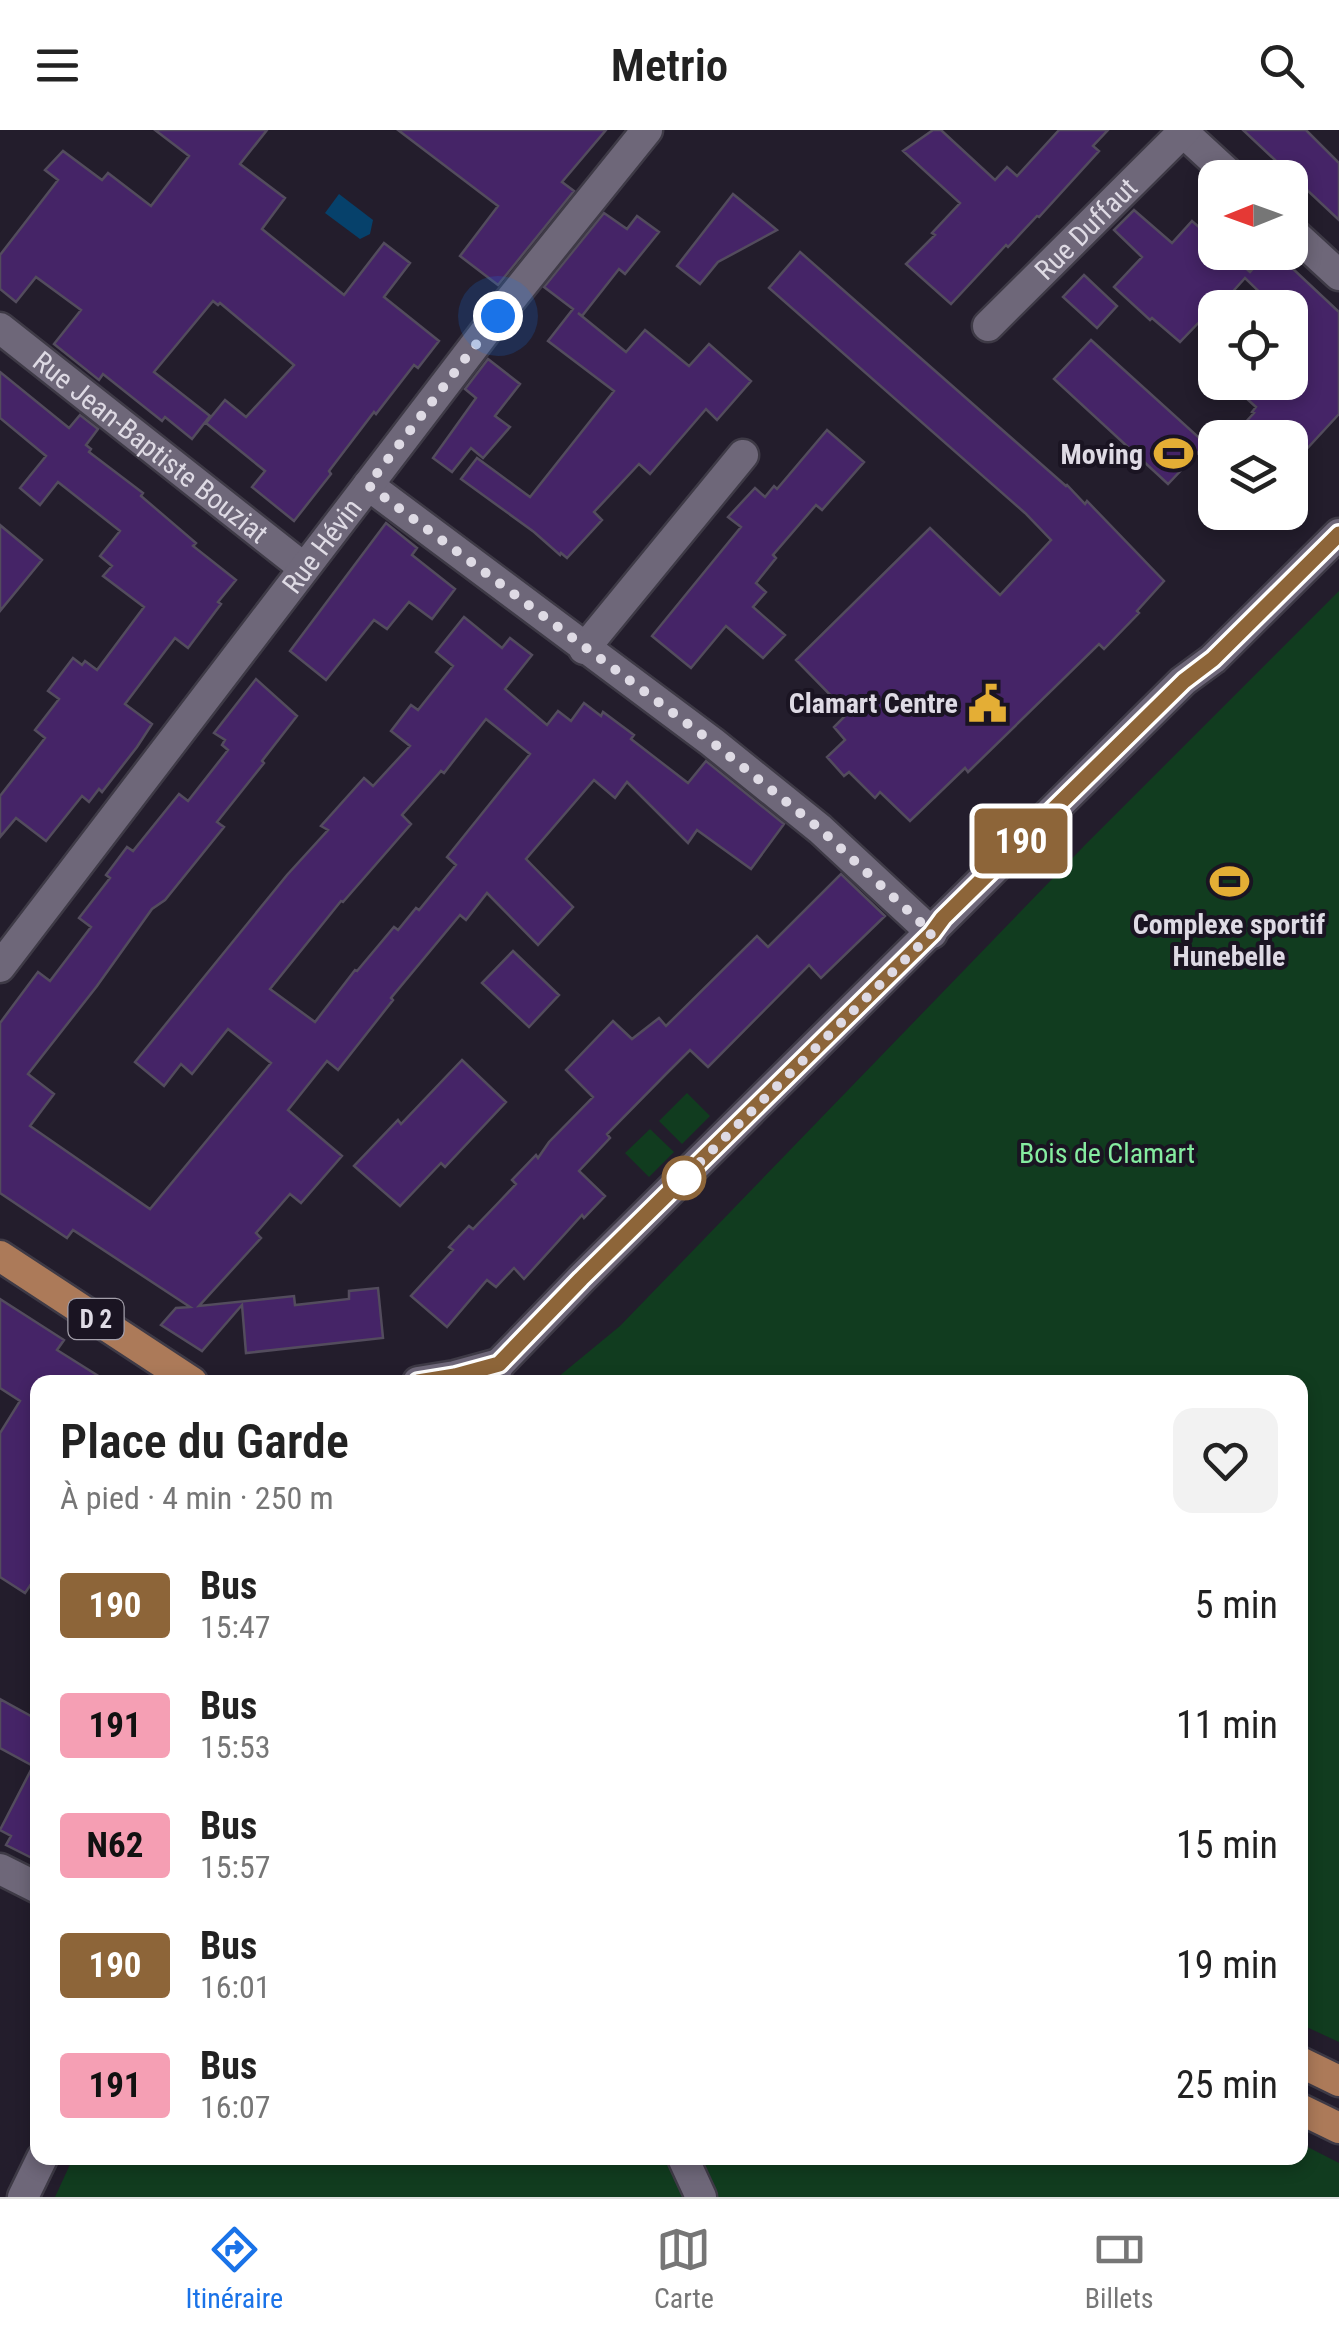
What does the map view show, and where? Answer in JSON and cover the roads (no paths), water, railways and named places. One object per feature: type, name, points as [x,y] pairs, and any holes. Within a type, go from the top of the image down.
[{"type":"main road","name":"D 2","points":[[0,1256],[181,1375]]},
{"type":"main road","points":[[1308,2066],[1339,2081]]},
{"type":"main road","points":[[1308,2113],[1339,2128]]},
{"type":"street","name":"Rue Hévin","points":[[0,968],[368,485],[647,130]]},
{"type":"street","name":"Rue Duffaut","points":[[988,326],[1184,131],[1214,160]]},
{"type":"street","points":[[1308,247],[1339,276]]},
{"type":"street","name":"Rue Jean-Baptiste Bouziat","points":[[0,328],[304,568]]},
{"type":"street","points":[[584,649],[743,455]]},
{"type":"street","points":[[368,485],[712,742],[820,829],[932,933]]},
{"type":"street","points":[[468,1375],[495,1373],[581,1279],[943,918],[1339,534]]},
{"type":"street","points":[[0,1868],[30,1884]]},
{"type":"street","points":[[24,2197],[39,2165]]},
{"type":"street","points":[[687,2165],[700,2197]]},
{"type":"water","points":[[339,194],[373,220],[370,234],[360,239],[325,213]]},
{"type":"place","name":"Moving","points":[[1173,454]]},
{"type":"place","name":"Clamart Centre","points":[[988,703]]},
{"type":"place","name":"Complexe sportif Hunebelle","points":[[1229,881]]},
{"type":"park label","name":"Bois de Clamart","points":[[1107,1153]]}]
